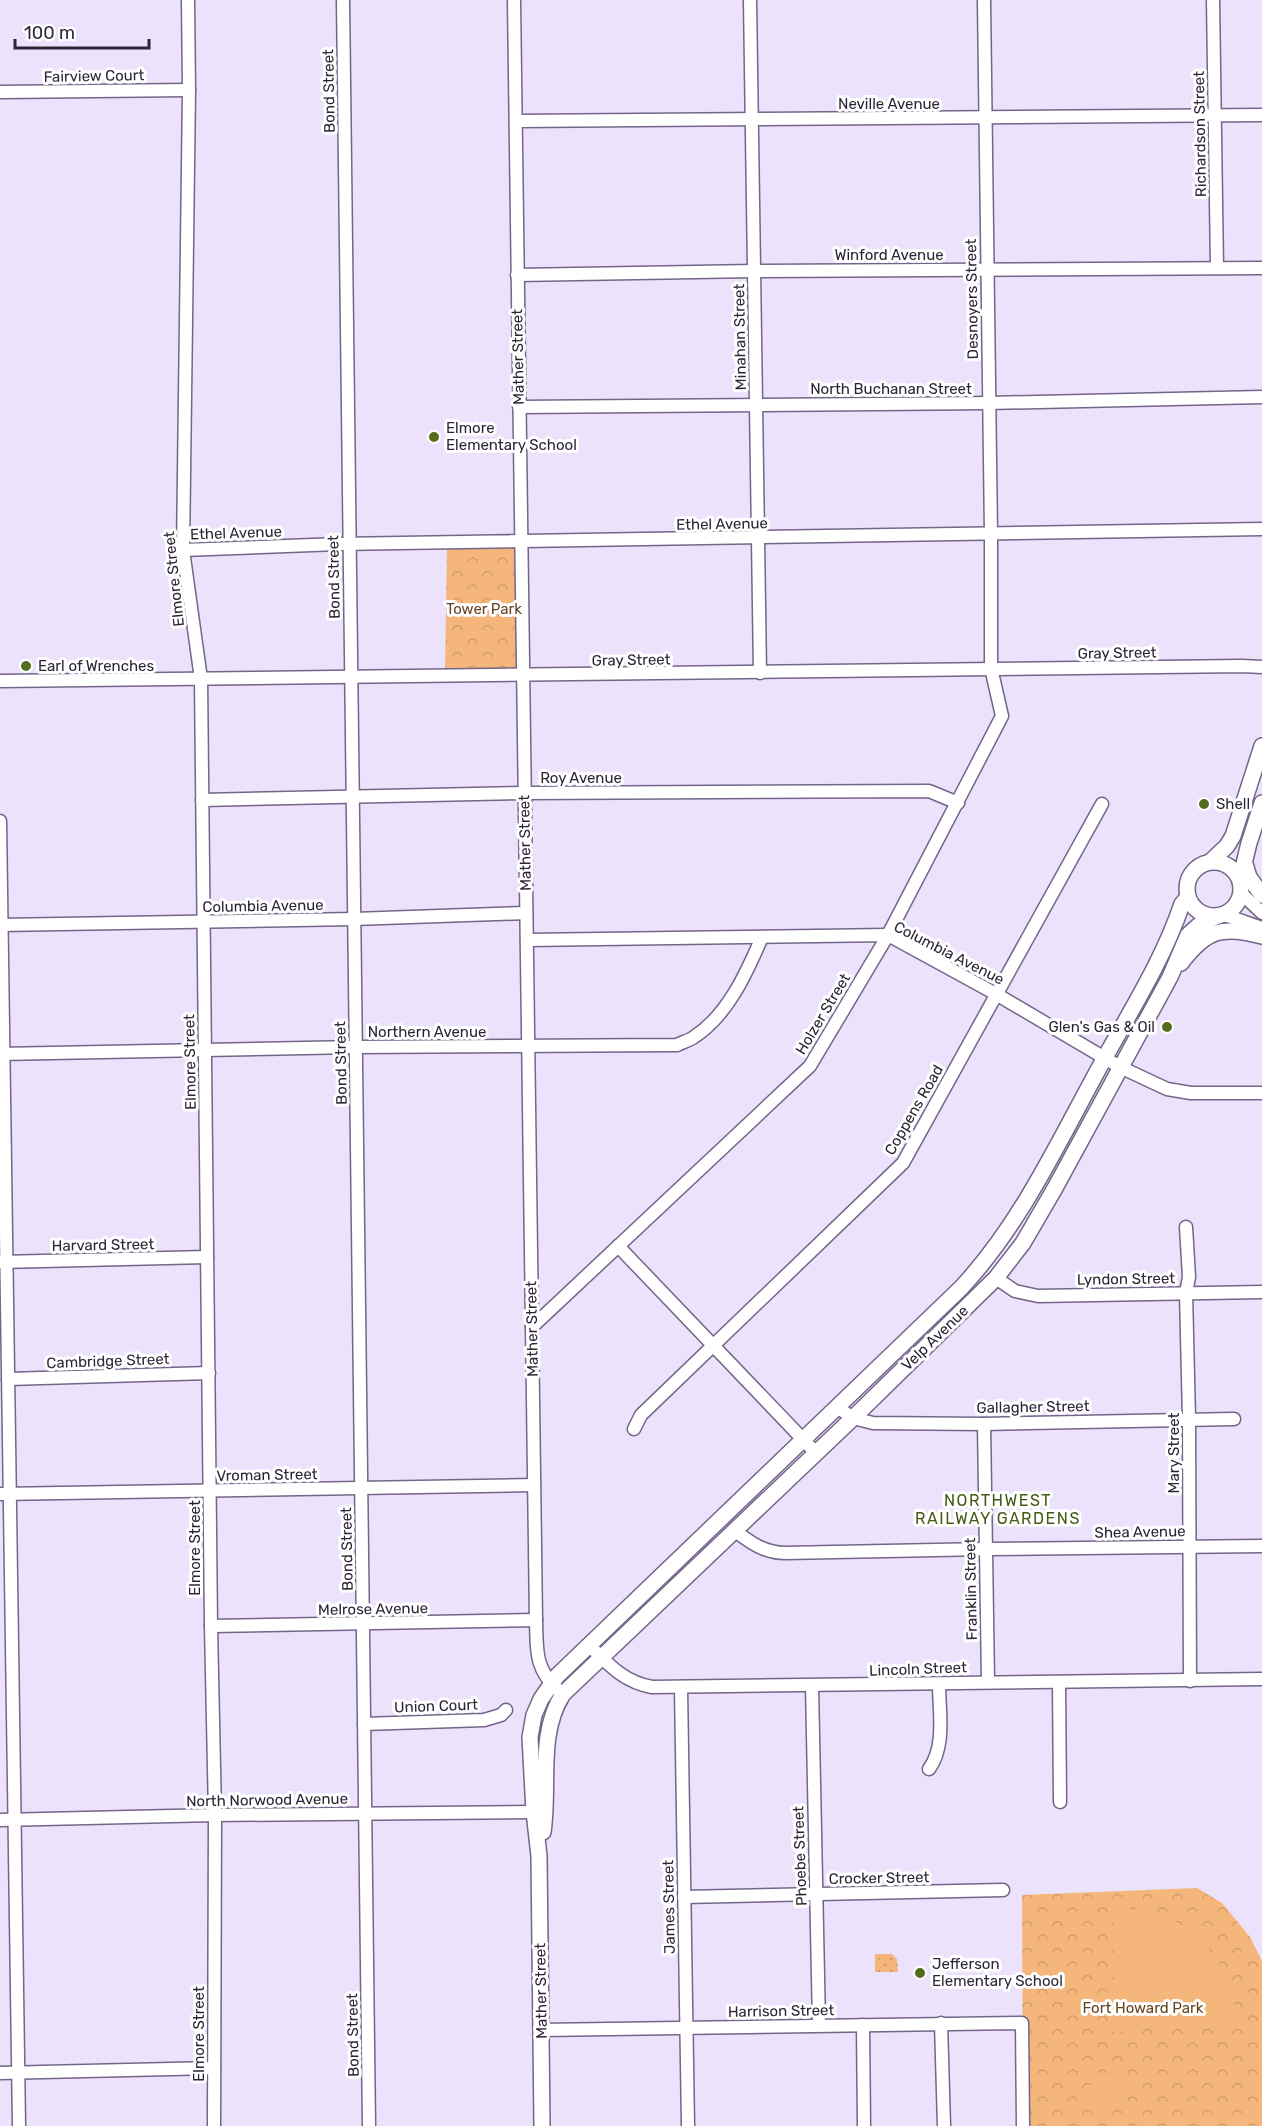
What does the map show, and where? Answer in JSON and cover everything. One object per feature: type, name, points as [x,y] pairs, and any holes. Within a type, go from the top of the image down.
[{"type":"main road","points":[[1262,746],[1233,836],[1227,846],[1210,862],[1200,866],[1192,874],[1188,882],[1188,897],[1199,912],[1207,916],[1221,915],[1236,906],[1249,843],[1262,803]]},
{"type":"main road","points":[[1210,862],[1219,862],[1228,866],[1235,872],[1241,887]]},
{"type":"main road","points":[[1245,864],[1249,877],[1262,894]]},
{"type":"main road","name":"Velp Avenue","points":[[551,1683],[961,1288],[998,1245],[1022,1208],[1157,965],[1182,904],[1188,897]]},
{"type":"main road","name":"Velp Avenue","points":[[563,1694],[853,1418],[996,1278],[1032,1228],[1170,977],[1188,935],[1196,927],[1221,915]]},
{"type":"main road","points":[[1170,977],[1194,946],[1213,933],[1233,931],[1262,936]]},
{"type":"main road","name":"Mather Street","points":[[542,2126],[539,1856],[530,1737],[541,1699],[551,1683]]},
{"type":"main road","name":"Mather Street","points":[[539,1856],[544,1826],[549,1736],[556,1707],[563,1694]]},
{"type":"street","name":"Elmore Street","points":[[188,0],[189,90],[183,550],[201,679],[215,1815],[214,2126]]},
{"type":"street","name":"Bond Street","points":[[343,0],[369,2126]]},
{"type":"street","name":"Mather Street","points":[[514,0],[536,1620],[538,1662],[543,1673],[563,1694]]},
{"type":"street","name":"Minahan Street","points":[[750,0],[760,673]]},
{"type":"street","name":"Desnoyers Street","points":[[984,0],[991,670]]},
{"type":"street","name":"Richardson Street","points":[[1213,0],[1217,268]]},
{"type":"street","name":"Fairview Court","points":[[0,92],[189,90]]},
{"type":"street","name":"Neville Avenue","points":[[516,121],[1262,115]]},
{"type":"street","name":"Winford Avenue","points":[[517,275],[1262,268]]},
{"type":"street","name":"North Buchanan Street","points":[[519,407],[989,403],[1262,397]]},
{"type":"street","name":"Ethel Avenue","points":[[183,550],[349,544],[1262,530]]},
{"type":"street","name":"Gray Street","points":[[0,681],[1242,666],[1262,668]]},
{"type":"street","name":"Holzer Street","points":[[532,1327],[810,1066],[888,935],[1002,716],[991,670]]},
{"type":"street","name":"Roy Avenue","points":[[202,800],[525,793],[929,791],[958,802]]},
{"type":"street","name":"Coppens Road","points":[[634,1429],[641,1415],[903,1163],[1102,804]]},
{"type":"street","points":[[0,821],[3,1262],[8,1379],[5,1494],[19,2126]]},
{"type":"street","points":[[1241,887],[1262,913]]},
{"type":"street","name":"Columbia Avenue","points":[[1,925],[354,919],[526,913]]},
{"type":"street","points":[[1221,915],[1262,928]]},
{"type":"street","name":"Columbia Avenue","points":[[527,940],[888,935],[996,994],[1105,1058],[1167,1089],[1191,1093],[1262,1093]]},
{"type":"street","name":"Northern Avenue","points":[[2,1054],[355,1047],[677,1045],[694,1038],[723,1010],[750,964],[762,937]]},
{"type":"street","name":"Mary Street","points":[[1186,1227],[1189,1277],[1185,1293],[1189,1419],[1190,1681]]},
{"type":"street","points":[[618,1246],[816,1453]]},
{"type":"street","name":"Harvard Street","points":[[3,1262],[207,1257]]},
{"type":"street","name":"Lyndon Street","points":[[996,1278],[1015,1291],[1028,1295],[1262,1292]]},
{"type":"street","name":"Cambridge Street","points":[[8,1379],[208,1373]]},
{"type":"street","name":"Gallagher Street","points":[[837,1407],[853,1418],[873,1423],[984,1424],[1234,1419]]},
{"type":"street","name":"Franklin Street","points":[[984,1424],[988,1681]]},
{"type":"street","name":"Vroman Street","points":[[5,1494],[534,1485]]},
{"type":"street","name":"Shea Avenue","points":[[735,1531],[758,1547],[777,1553],[1262,1546]]},
{"type":"street","name":"Melrose Avenue","points":[[211,1626],[536,1620]]},
{"type":"street","name":"Lincoln Street","points":[[590,1646],[619,1674],[633,1682],[652,1687],[1262,1679]]},
{"type":"street","points":[[1059,1683],[1060,1802]]},
{"type":"street","points":[[929,1768],[936,1757],[939,1744],[939,1684]]},
{"type":"street","name":"Phoebe Street","points":[[812,1686],[819,2025]]},
{"type":"street","name":"James Street","points":[[681,1688],[688,2126]]},
{"type":"street","name":"Union Court","points":[[364,1724],[484,1720],[497,1717],[506,1710]]},
{"type":"street","name":"North Norwood Avenue","points":[[0,1820],[534,1812]]},
{"type":"street","name":"Crocker Street","points":[[684,1897],[1003,1890]]},
{"type":"street","points":[[941,2023],[944,2126]]},
{"type":"street","name":"Harrison Street","points":[[541,2030],[1022,2023],[1023,2126]]},
{"type":"street","points":[[862,2025],[864,2126]]},
{"type":"street","points":[[0,2073],[214,2068]]},
{"type":"green space","name":"Tower Park","points":[[521,542],[523,677],[445,677],[447,543]]},
{"type":"green space","name":"Fort Howard Park","points":[[1197,1888],[1222,1903],[1250,1937],[1262,1961],[1262,2126],[1023,2126],[1022,1895]]},
{"type":"green space","points":[[1114,1908],[1139,1910],[1162,1916],[1182,1925],[1200,1939],[1214,1955],[1225,1975],[1232,1997],[1236,2022],[1122,2030],[1118,2035],[1109,2027],[1114,2022]]},
{"type":"green space","points":[[875,1954],[892,1954],[897,1959],[898,1972],[875,1972]]},
{"type":"green space","points":[[1091,2073],[1122,2073],[1123,2087],[1091,2088]]},
{"type":"green space","points":[[1123,2092],[1123,2107],[1092,2108],[1091,2093]]},
{"type":"place","name":"Elmore Elementary School","points":[[434,437]]},
{"type":"place","name":"Earl of Wrenches","points":[[26,666]]},
{"type":"place","name":"Shell","points":[[1204,804]]},
{"type":"place","name":"Glen's Gas & Oil","points":[[1167,1027]]},
{"type":"place","name":"Jefferson Elementary School","points":[[920,1973]]},
{"type":"district","name":"NORTHWEST RAILWAY GARDENS","points":[[998,1509]]}]
